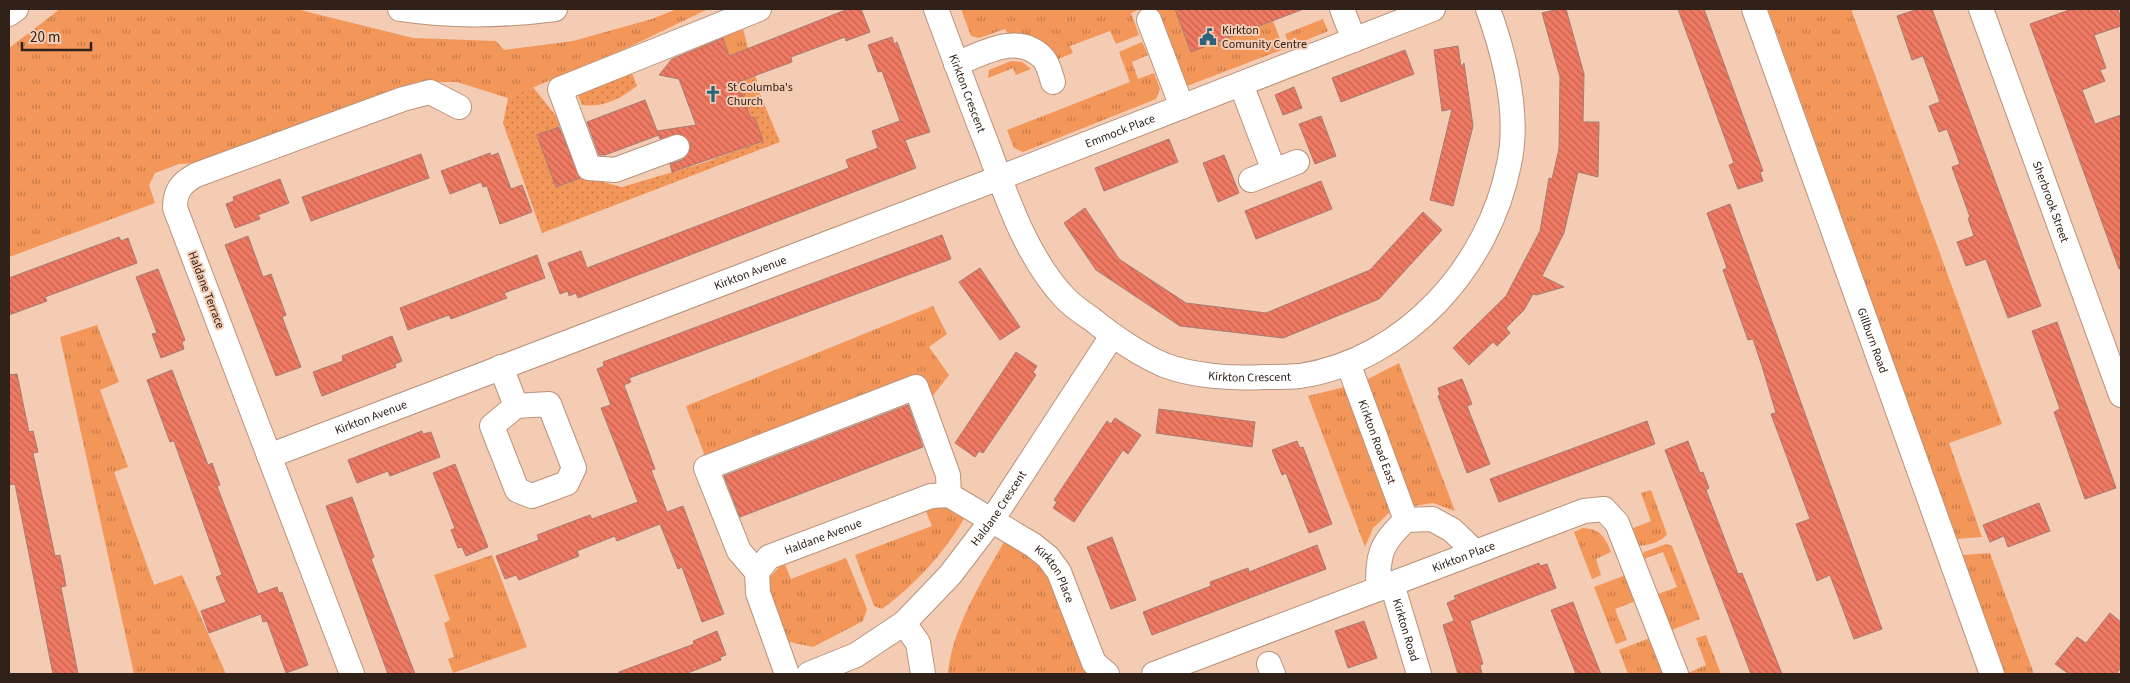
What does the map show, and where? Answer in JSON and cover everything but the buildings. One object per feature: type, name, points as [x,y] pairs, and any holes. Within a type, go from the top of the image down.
[{"type":"street","points":[[9,14],[16,9]]},
{"type":"street","points":[[400,9],[466,16],[506,16],[555,9]]},
{"type":"street","points":[[677,147],[615,170],[590,168],[560,89],[759,9]]},
{"type":"street","name":"Kirkton Crescent","points":[[936,9],[999,178],[1027,245],[1064,297],[1112,336],[1165,366],[1228,379],[1300,376],[1348,363],[1390,340],[1433,308],[1466,269],[1495,216],[1510,162],[1512,103],[1501,44],[1488,9]]},
{"type":"street","points":[[1342,9],[1354,40]]},
{"type":"street","name":"Emmock Place","points":[[999,178],[1433,9]]},
{"type":"street","name":"Gillburn Road","points":[[1754,9],[1992,674]]},
{"type":"street","name":"Sherbrook Street","points":[[1981,9],[2121,395]]},
{"type":"street","points":[[1149,20],[1182,107]]},
{"type":"street","points":[[956,64],[1010,44],[1028,47],[1044,58],[1054,82]]},
{"type":"street","points":[[1241,84],[1274,171]]},
{"type":"street","name":"Haldane Terrace","points":[[352,674],[268,456],[176,208],[175,196],[184,182],[196,175],[402,99],[430,92],[459,107]]},
{"type":"street","points":[[1252,180],[1297,162]]},
{"type":"street","name":"Kirkton Avenue","points":[[268,456],[999,178]]},
{"type":"street","name":"Haldane Crescent","points":[[904,622],[950,575],[992,520],[1112,336]]},
{"type":"street","name":"Kirkton Road East","points":[[1348,363],[1406,520]]},
{"type":"street","points":[[501,367],[516,406]]},
{"type":"street","points":[[787,674],[758,593],[757,572],[738,551],[706,468],[916,387],[948,475],[949,495],[992,520]]},
{"type":"street","name":"Haldane Avenue","points":[[757,572],[768,557],[931,496],[949,495]]},
{"type":"street","name":"Kirkton Place","points":[[1154,674],[1584,511],[1604,509],[1618,523],[1676,674]]},
{"type":"street","points":[[1385,587],[1378,561],[1389,537],[1406,520],[1432,519],[1452,530],[1475,552]]},
{"type":"street","name":"Kirkton Place","points":[[992,520],[1048,557],[1059,572],[1094,663],[1107,674]]},
{"type":"street","name":"Kirkton Road","points":[[1385,587],[1419,674]]},
{"type":"street","points":[[809,674],[856,655],[904,622],[918,644],[923,674]]},
{"type":"green space","points":[[60,9],[296,9],[413,38],[496,41],[504,50],[573,41],[652,19],[677,9],[708,9],[629,47],[508,98],[457,82],[426,82],[200,163],[179,164],[155,173],[149,185],[155,203],[9,257],[9,48]]},
{"type":"green space","points":[[961,9],[1140,9],[1131,13],[1139,35],[1116,44],[1110,31],[1070,46],[1073,53],[1058,59],[1036,40],[1023,35],[1008,34],[1005,29],[979,38],[971,36]]},
{"type":"green space","points":[[1157,9],[1175,9],[1191,52],[1273,21],[1284,49],[1187,86]]},
{"type":"green space","points":[[1768,9],[1851,9],[2002,424],[1949,443],[1982,537],[1956,539]]},
{"type":"green space","points":[[1323,19],[1328,31],[1290,47],[1285,34]]},
{"type":"green space","points":[[742,25],[760,94],[744,100],[721,34]]},
{"type":"green space","points":[[1142,42],[1148,55],[1132,62],[1138,79],[1154,73],[1160,89],[1156,99],[1023,152],[1014,148],[1007,130],[1130,82],[1119,52]]},
{"type":"green space","points":[[1011,61],[1022,62],[1031,69],[1016,75],[1013,68],[988,78],[989,70]]},
{"type":"green space","points":[[631,71],[637,86],[631,91],[618,99],[604,104],[582,105],[577,93]]},
{"type":"green space","points":[[533,87],[563,125],[537,135],[557,187],[583,177],[622,187],[700,164],[763,141],[755,118],[747,117],[742,101],[760,94],[780,142],[542,233],[503,123],[508,98]]},
{"type":"green space","points":[[933,306],[947,334],[929,347],[949,375],[928,402],[918,377],[706,459],[686,406]]},
{"type":"green space","points":[[97,325],[119,382],[100,390],[128,467],[114,472],[154,585],[182,575],[226,674],[134,674],[60,337]]},
{"type":"green space","points":[[1399,363],[1455,511],[1433,503],[1414,506],[1407,496],[1364,381]]},
{"type":"green space","points":[[1345,387],[1389,500],[1390,512],[1373,528],[1365,547],[1308,396]]},
{"type":"green space","points":[[1651,490],[1667,534],[1654,543],[1637,545],[1631,529],[1651,521],[1641,493]]},
{"type":"green space","points":[[940,506],[954,508],[965,517],[957,530],[939,555],[917,579],[882,609],[874,606],[855,555],[932,526],[925,509]]},
{"type":"green space","points":[[1583,528],[1598,532],[1611,552],[1596,559],[1601,575],[1592,579],[1574,532]]},
{"type":"green space","points":[[1004,542],[1034,556],[1049,573],[1089,674],[948,674],[955,639],[969,605]]},
{"type":"green space","points":[[1666,544],[1672,546],[1700,619],[1669,631],[1655,595],[1677,587],[1663,552],[1641,560],[1644,552]]},
{"type":"green space","points":[[1990,553],[2034,674],[2005,674],[1962,555]]},
{"type":"green space","points":[[492,555],[527,647],[453,673],[448,659],[454,657],[444,623],[450,620],[434,575]]},
{"type":"green space","points":[[846,558],[867,609],[863,621],[813,647],[785,641],[768,595],[769,578],[784,562],[791,579]]},
{"type":"green space","points":[[1626,575],[1636,601],[1615,609],[1627,640],[1616,644],[1594,587]]},
{"type":"green space","points":[[1706,635],[1721,674],[1686,674],[1706,665],[1696,638]]},
{"type":"green space","points":[[1650,638],[1664,674],[1628,674],[1619,650]]},
{"type":"place","name":"Kirkton Comunity Centre","points":[[1208,37]]},
{"type":"place","name":"St Columba's Church","points":[[713,94]]}]
